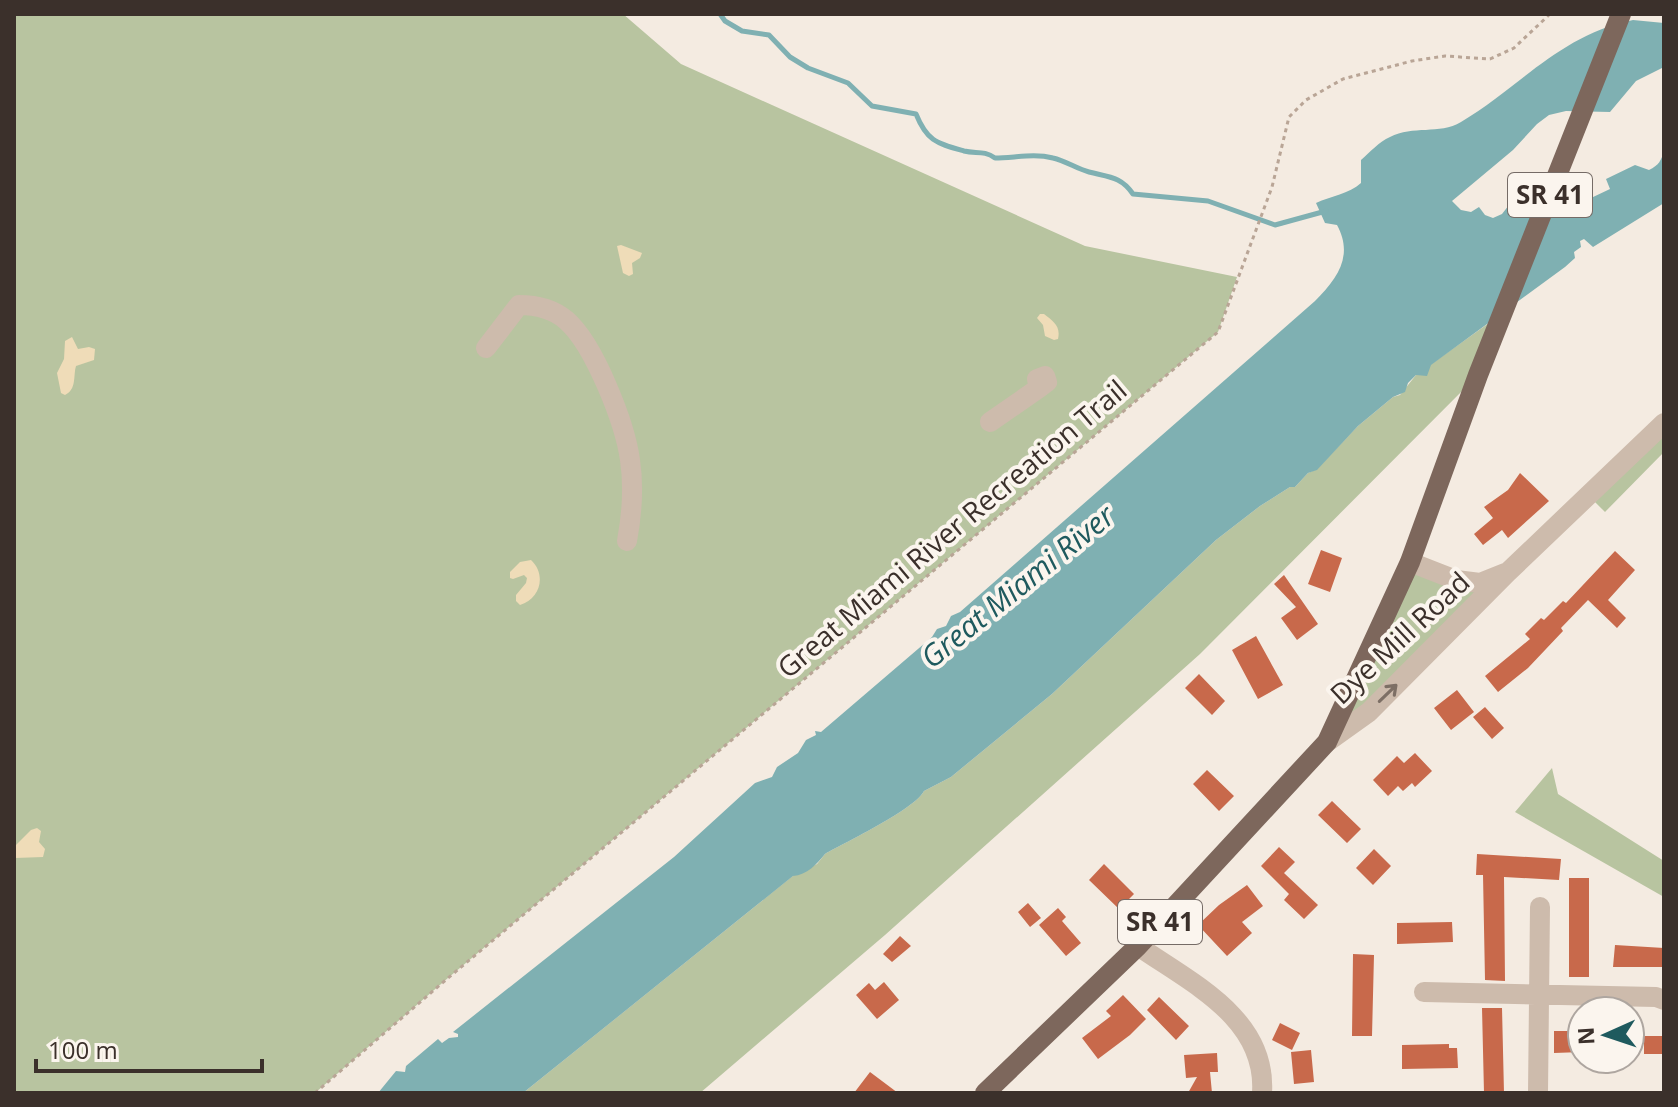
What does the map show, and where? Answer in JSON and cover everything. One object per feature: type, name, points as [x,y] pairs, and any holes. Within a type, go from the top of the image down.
[{"type":"main road","name":"SR 41","points":[[985,1093],[1138,946],[1327,742],[1410,562],[1478,375],[1621,14]]},
{"type":"street","points":[[486,348],[519,305],[542,308],[564,318],[587,346],[627,443],[632,515],[627,541]]},
{"type":"street","points":[[990,422],[1039,388]]},
{"type":"street","name":"Dye Mill Road","points":[[1327,742],[1369,712],[1508,572],[1664,423]]},
{"type":"street","name":"Dye Mill Road","points":[[1410,562],[1456,580],[1480,583],[1508,572]]},
{"type":"street","points":[[1538,1093],[1540,907]]},
{"type":"street","points":[[1138,946],[1238,1019],[1252,1040],[1260,1065],[1262,1093]]},
{"type":"street","points":[[1424,992],[1656,997],[1664,1000]]},
{"type":"path","name":"Great Miami River Recreation Trail","points":[[315,1093],[1218,332],[1272,187],[1289,117],[1306,100],[1343,79],[1412,61],[1445,56],[1490,59],[1514,48],[1550,14]]},
{"type":"green space","points":[[14,14],[623,14],[681,64],[1085,246],[1237,277],[1218,332],[315,1093],[14,1093]]},
{"type":"green space","points":[[1503,313],[1478,375],[1200,654],[885,935],[700,1093],[523,1093],[794,875],[894,816],[924,791],[951,777],[1052,694],[1216,540],[1260,506],[1295,487],[1358,426],[1393,397],[1400,395],[1416,375]]},
{"type":"green space","points":[[1664,425],[1664,452],[1605,512],[1588,495]]},
{"type":"green space","points":[[1410,562],[1456,580],[1508,572],[1327,742]]},
{"type":"green space","points":[[1552,768],[1558,794],[1664,861],[1664,897],[1515,812]]},
{"type":"sand","points":[[617,246],[642,253],[632,263],[633,274],[629,276],[623,273]]},
{"type":"sand","points":[[1040,314],[1056,324],[1058,339],[1045,336],[1043,325],[1037,318]]},
{"type":"sand","points":[[72,337],[78,349],[95,349],[94,360],[76,366],[73,386],[65,395],[61,393],[57,373],[64,359],[65,341]]},
{"type":"sand","points":[[531,560],[539,573],[539,586],[532,598],[520,605],[516,595],[527,578],[524,575],[510,578],[510,572],[520,562]]},
{"type":"sand","points":[[37,828],[41,831],[39,842],[45,849],[43,857],[15,858],[14,847]]},
{"type":"water","name":"Great Miami River","points":[[1633,20],[1664,23],[1664,67],[1636,81],[1610,112],[1566,111],[1549,115],[1452,201],[1461,210],[1471,212],[1479,207],[1485,215],[1493,218],[1502,214],[1509,205],[1553,211],[1558,205],[1573,201],[1572,207],[1610,189],[1606,179],[1635,165],[1649,170],[1659,162],[1664,151],[1664,203],[1593,247],[1584,239],[1580,241],[1581,247],[1574,252],[1575,258],[1565,267],[1431,365],[1427,376],[1416,375],[1405,392],[1393,397],[1358,426],[1317,470],[1308,473],[1295,487],[1260,506],[1216,540],[1052,694],[951,777],[924,791],[894,816],[825,854],[807,871],[793,876],[523,1093],[378,1093],[396,1071],[405,1072],[406,1066],[438,1039],[442,1043],[458,1037],[453,1032],[674,857],[755,783],[772,777],[777,767],[798,753],[806,740],[816,735],[815,731],[821,732],[932,637],[937,629],[946,626],[951,616],[960,612],[1315,301],[1341,266],[1344,247],[1337,225],[1325,223],[1316,203],[1361,183],[1361,160],[1375,147],[1399,133],[1453,126],[1483,108],[1562,49],[1607,27]]},
{"type":"building","points":[[1520,473],[1549,501],[1508,538],[1502,530],[1483,545],[1474,534],[1493,518],[1484,507],[1508,490]]},
{"type":"building","points":[[1321,550],[1342,558],[1330,592],[1308,584]]},
{"type":"building","points":[[1615,551],[1635,570],[1608,600],[1626,618],[1617,628],[1588,600],[1528,668],[1498,692],[1485,676],[1530,639],[1525,634],[1563,601],[1566,603]]},
{"type":"building","points":[[1284,575],[1318,624],[1297,640],[1281,618],[1296,607],[1274,584]]},
{"type":"building","points":[[1256,636],[1283,685],[1258,699],[1232,650]]},
{"type":"building","points":[[1199,674],[1225,701],[1212,715],[1185,688]]},
{"type":"building","points":[[1457,690],[1474,712],[1451,730],[1434,708]]},
{"type":"building","points":[[1485,707],[1504,728],[1492,739],[1473,717]]},
{"type":"building","points":[[1415,753],[1432,771],[1415,787],[1412,783],[1403,791],[1398,786],[1388,796],[1373,780],[1397,756],[1404,763]]},
{"type":"building","points":[[1207,770],[1234,796],[1219,811],[1193,784]]},
{"type":"building","points":[[1332,801],[1361,829],[1347,843],[1318,815]]},
{"type":"building","points":[[1279,847],[1295,862],[1284,873],[1318,905],[1304,919],[1284,900],[1289,894],[1261,866]]},
{"type":"building","points":[[1374,849],[1391,866],[1373,885],[1356,868]]},
{"type":"building","points":[[1477,854],[1561,859],[1559,880],[1504,877],[1505,981],[1485,980],[1483,875],[1476,875]]},
{"type":"building","points":[[1104,864],[1134,894],[1119,909],[1089,880]]},
{"type":"building","points":[[1569,878],[1589,878],[1589,977],[1569,977]]},
{"type":"building","points":[[1247,885],[1263,906],[1242,922],[1252,933],[1227,956],[1198,925]]},
{"type":"building","points":[[1028,903],[1041,918],[1030,927],[1018,912]]},
{"type":"building","points":[[1058,908],[1066,917],[1062,921],[1081,943],[1066,956],[1039,925]]},
{"type":"building","points":[[1452,922],[1453,942],[1397,944],[1397,923]]},
{"type":"building","points":[[900,936],[911,946],[892,962],[883,954]]},
{"type":"building","points":[[1615,945],[1664,948],[1664,967],[1613,967]]},
{"type":"building","points":[[1353,954],[1374,955],[1372,1036],[1352,1036]]},
{"type":"building","points":[[884,982],[899,1000],[877,1019],[856,995],[869,983],[875,990]]},
{"type":"building","points":[[1123,995],[1146,1019],[1098,1059],[1082,1038],[1111,1016],[1106,1011]]},
{"type":"building","points":[[1159,997],[1189,1026],[1176,1040],[1147,1010]]},
{"type":"building","points":[[1482,1008],[1502,1008],[1504,1093],[1484,1093]]},
{"type":"building","points":[[1280,1023],[1300,1033],[1292,1050],[1272,1040]]},
{"type":"building","points":[[1554,1031],[1566,1031],[1566,1053],[1554,1053]]},
{"type":"building","points":[[1646,1036],[1664,1036],[1664,1054],[1646,1054]]},
{"type":"building","points":[[1449,1044],[1449,1048],[1457,1048],[1458,1068],[1402,1069],[1402,1045]]},
{"type":"building","points":[[1311,1050],[1314,1082],[1294,1084],[1291,1052]]},
{"type":"building","points":[[1217,1053],[1218,1072],[1210,1072],[1212,1093],[1188,1093],[1197,1077],[1186,1078],[1184,1055]]},
{"type":"building","points":[[870,1072],[898,1093],[854,1093]]},
{"type":"waterway","points":[[720,14],[725,21],[742,31],[769,35],[790,57],[808,68],[848,83],[872,106],[916,114],[924,130],[946,146],[995,158],[1053,158],[1119,180],[1133,194],[1208,201],[1275,225],[1326,211]]}]
